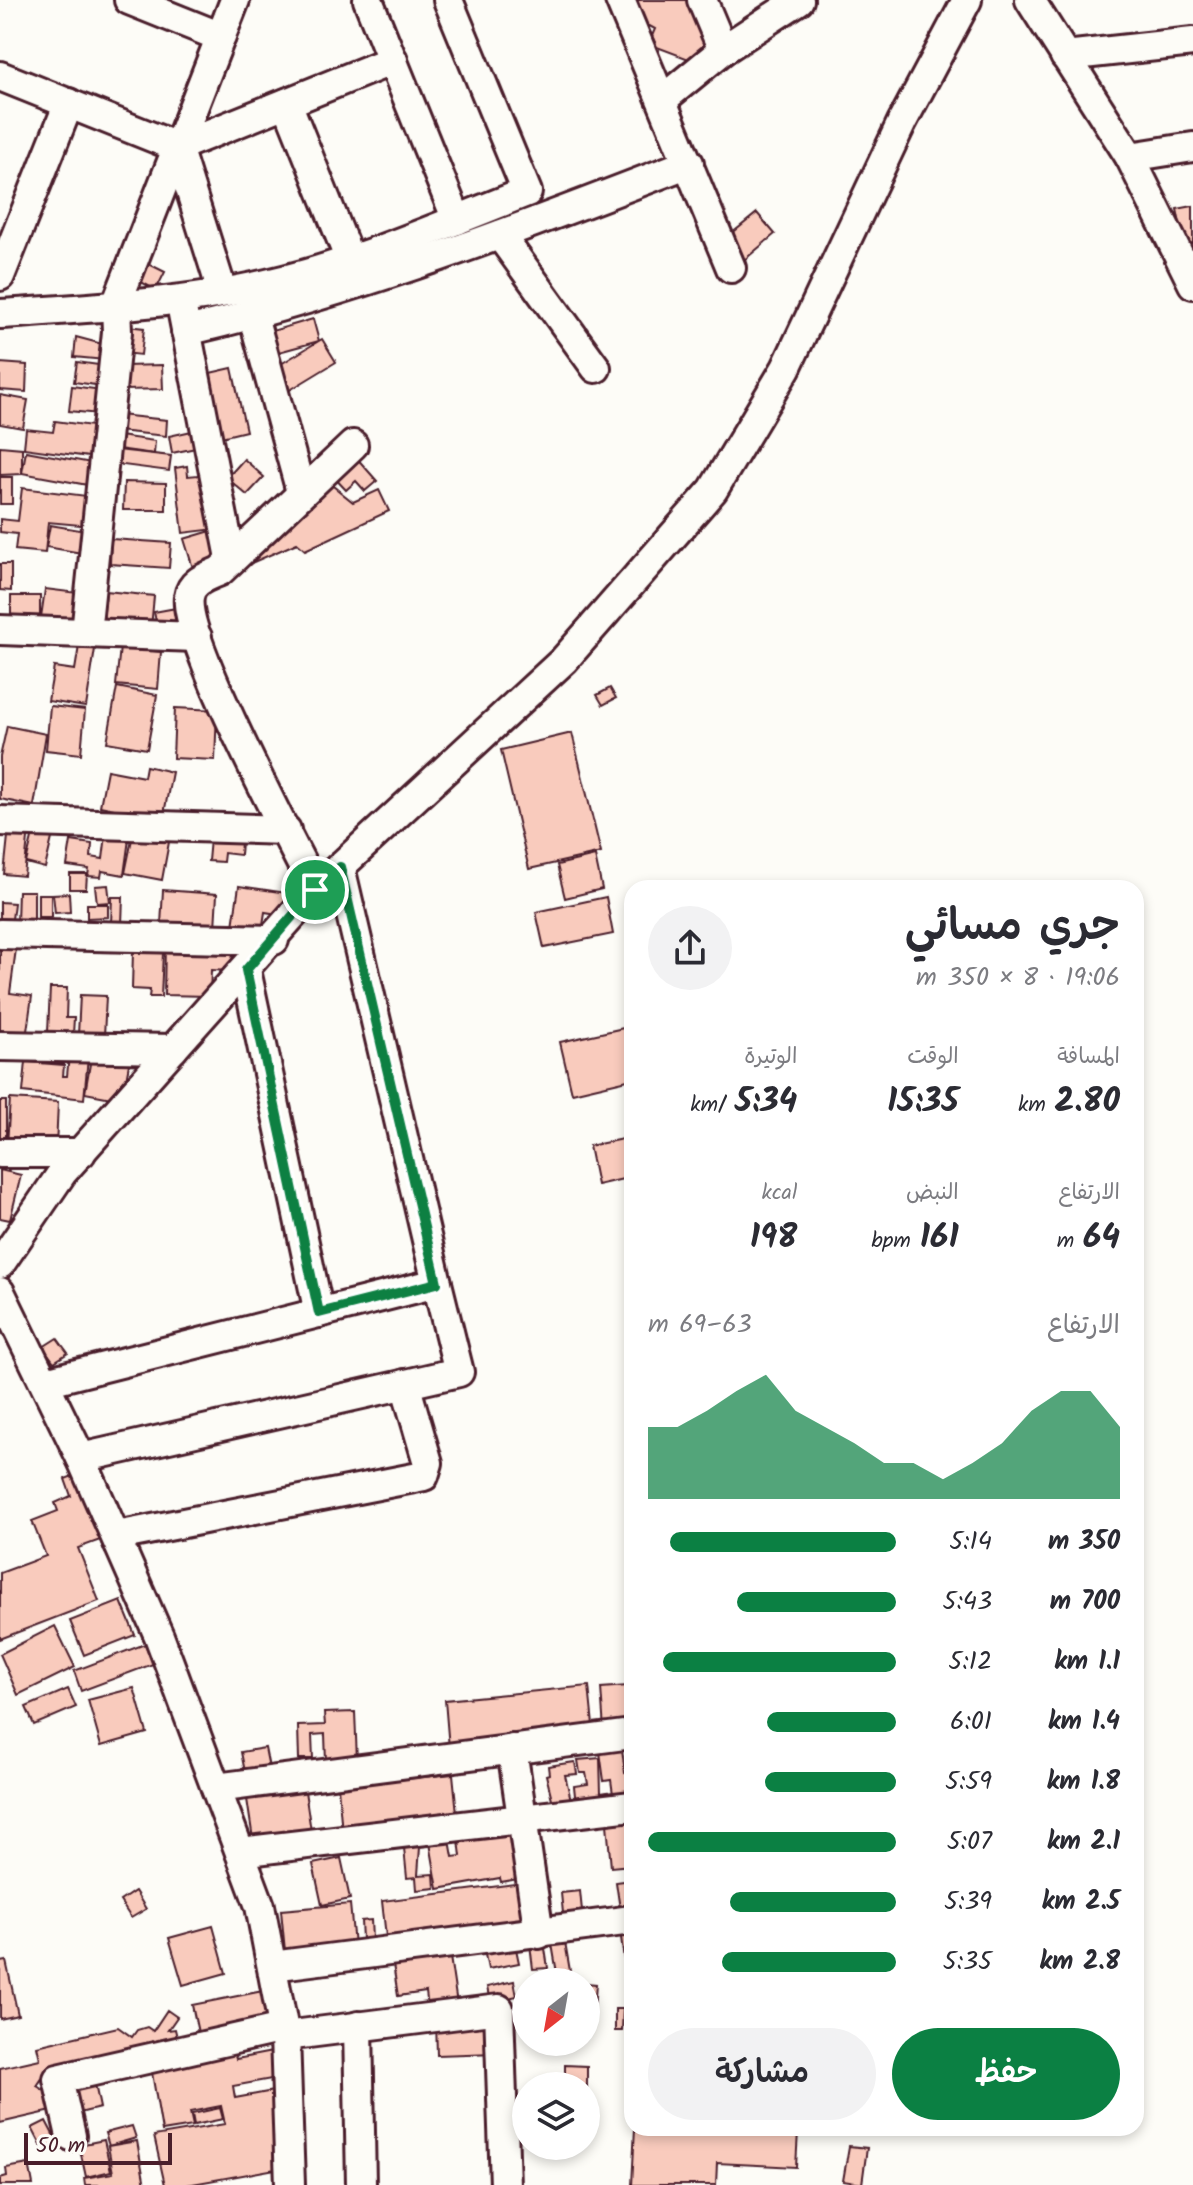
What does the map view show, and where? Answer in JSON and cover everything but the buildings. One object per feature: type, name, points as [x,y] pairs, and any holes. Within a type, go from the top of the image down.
[{"type":"street","points":[[129,0],[221,37]]},
{"type":"street","points":[[86,633],[117,332],[116,305],[235,0]]},
{"type":"street","points":[[368,0],[457,220]]},
{"type":"street","points":[[0,314],[116,305],[267,284],[350,260],[527,192],[448,0]]},
{"type":"street","points":[[620,0],[731,268]]},
{"type":"street","points":[[702,0],[723,50]]},
{"type":"street","points":[[662,100],[723,50],[799,0]]},
{"type":"street","points":[[0,1264],[62,1173],[274,940],[315,890],[564,660],[713,490],[786,368],[902,122],[967,0]]},
{"type":"street","points":[[1030,0],[1130,157],[1185,252],[1193,284]]},
{"type":"street","points":[[1065,56],[1193,42]]},
{"type":"street","points":[[0,76],[177,147],[393,60]]},
{"type":"street","points":[[0,276],[69,103]]},
{"type":"street","points":[[287,103],[350,260]]},
{"type":"street","points":[[177,147],[222,291]]},
{"type":"street","points":[[1130,157],[1193,147]]},
{"type":"street","points":[[186,331],[253,316],[500,235],[689,163]]},
{"type":"street","points":[[500,235],[596,368]]},
{"type":"street","points":[[181,297],[231,558]]},
{"type":"street","points":[[253,316],[301,492]]},
{"type":"street","points":[[315,890],[209,671],[188,608],[189,594],[193,585],[220,571],[353,445]]},
{"type":"street","points":[[0,630],[197,637]]},
{"type":"street","points":[[0,821],[286,830]]},
{"type":"street","points":[[81,1458],[459,1372],[340,867]]},
{"type":"street","points":[[0,934],[274,940]]},
{"type":"street","points":[[246,970],[319,1313]]},
{"type":"street","points":[[0,1046],[173,1049]]},
{"type":"street","points":[[0,1153],[81,1153]]},
{"type":"street","points":[[53,1380],[437,1283]]},
{"type":"street","points":[[0,1292],[117,1536],[159,1636],[260,1906],[284,2032],[286,2185]]},
{"type":"street","points":[[117,1536],[424,1476],[428,1463],[405,1384]]},
{"type":"street","points":[[216,1788],[624,1735]]},
{"type":"street","points":[[512,1749],[539,1934]]},
{"type":"street","points":[[240,1852],[624,1807]]},
{"type":"street","points":[[272,1966],[624,1921]]},
{"type":"street","points":[[71,2136],[58,2079],[284,2032],[499,2009],[505,2185]]},
{"type":"street","points":[[358,2026],[361,2185]]},
{"type":"route","points":[[340,867],[437,1283],[319,1313],[246,970],[315,890],[340,867]]}]
